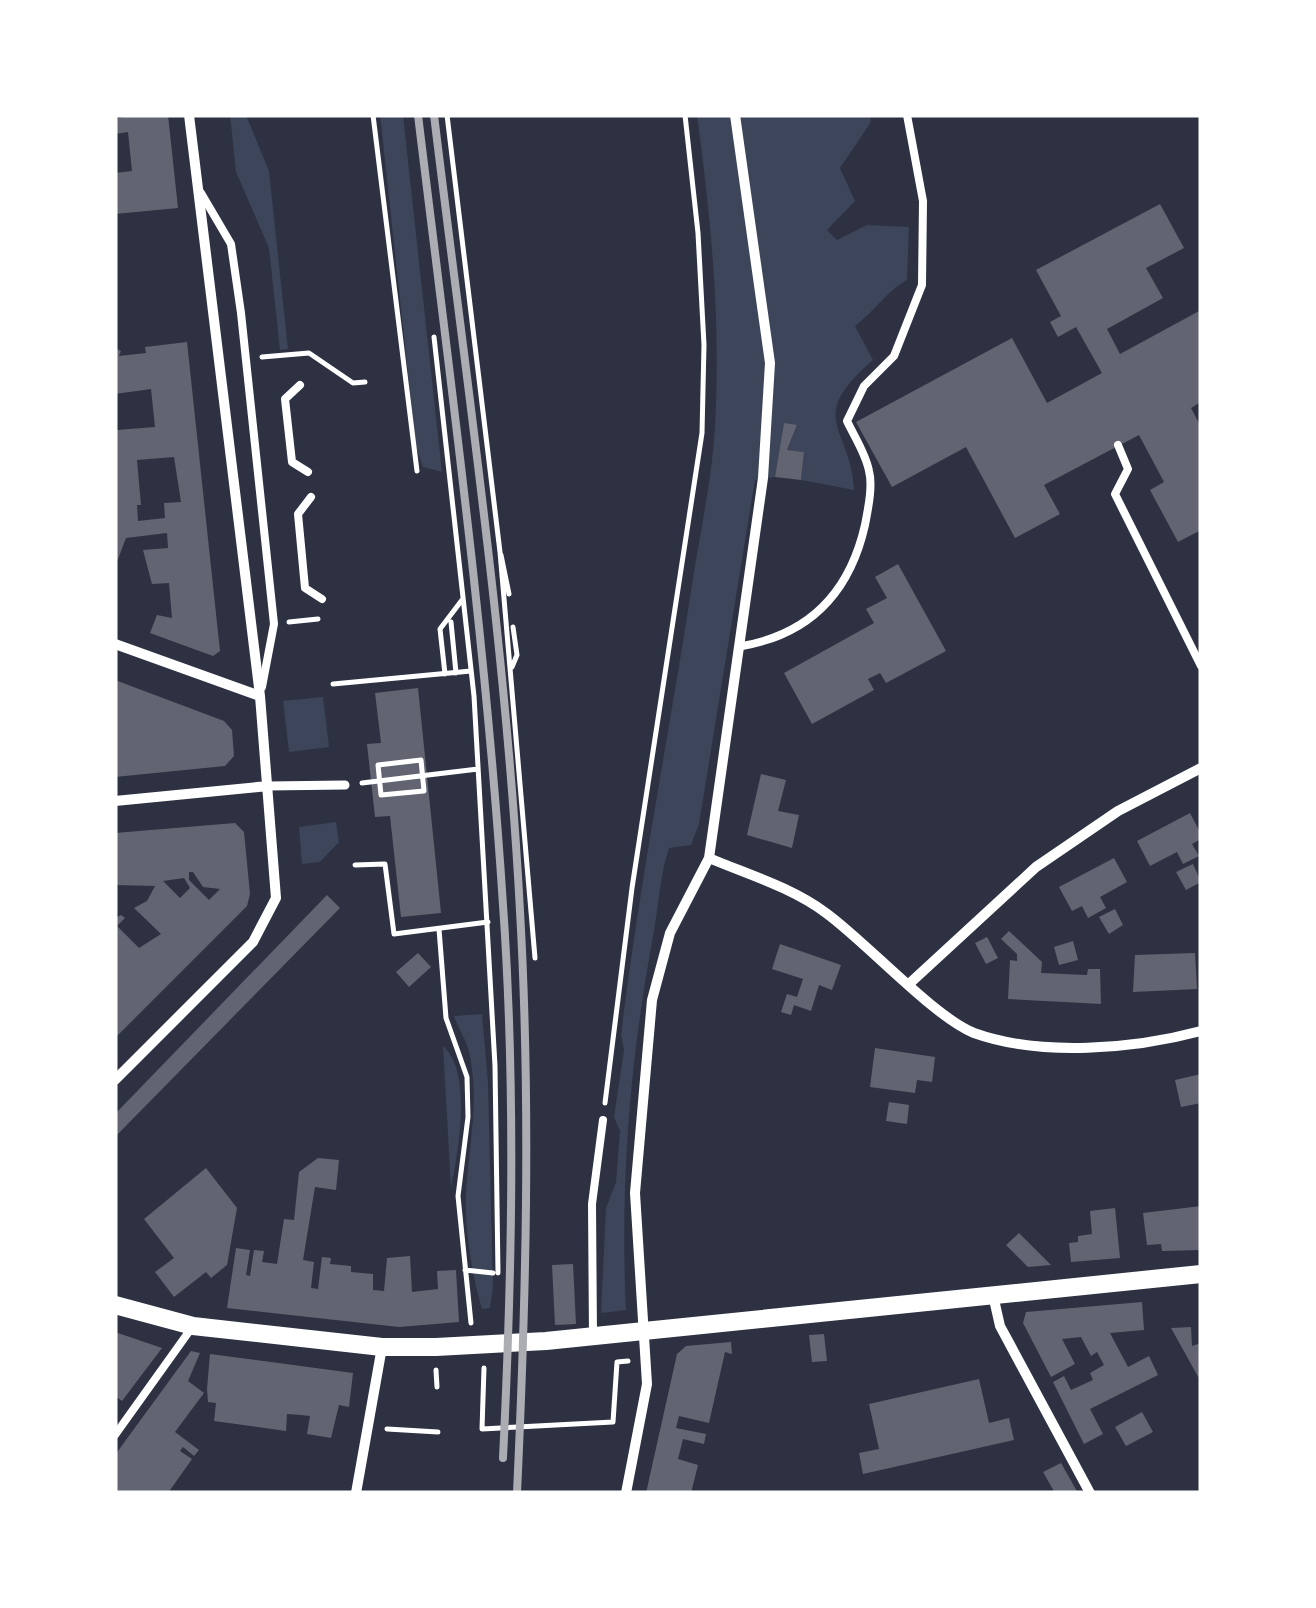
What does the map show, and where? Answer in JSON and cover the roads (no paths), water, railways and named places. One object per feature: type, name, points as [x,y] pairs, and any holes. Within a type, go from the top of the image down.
[{"type":"street","points":[[115,1080],[253,942],[276,898],[260,696],[190,115]]},
{"type":"street","points":[[626,1493],[647,1384],[634,1194],[652,1000],[670,933],[710,858],[763,478],[770,363],[734,115]]},
{"type":"street","points":[[115,644],[260,696]]},
{"type":"street","points":[[910,984],[1036,867],[1118,811],[1201,768]]},
{"type":"street","points":[[115,802],[268,786],[345,785]]},
{"type":"street","points":[[710,858],[786,888],[823,910],[973,1032],[1037,1044],[1103,1045],[1173,1039],[1201,1031]]},
{"type":"street","points":[[115,1305],[193,1326],[382,1347],[470,1346],[1201,1274]]},
{"type":"street","points":[[993,1295],[1000,1326],[1090,1493]]},
{"type":"street","points":[[356,1493],[382,1347]]},
{"type":"lane","points":[[742,646],[779,638],[819,610],[842,588],[858,555],[868,512],[870,471],[847,421],[864,386],[894,356],[922,285],[923,201],[907,115]]},
{"type":"lane","points":[[198,190],[232,244],[246,358],[274,624],[260,696]]},
{"type":"lane","points":[[300,385],[285,399],[292,462],[308,472]]},
{"type":"lane","points":[[1118,446],[1128,468],[1116,494],[1201,666]]},
{"type":"lane","points":[[311,497],[298,514],[305,588],[322,599]]},
{"type":"lane","points":[[593,1336],[592,1204],[603,1120]]},
{"type":"lane","points":[[115,1435],[193,1326]]},
{"type":"railway","points":[[418,115],[477,608],[503,905],[510,1043],[511,1182],[503,1458]]},
{"type":"railway","points":[[434,115],[495,612],[514,811],[525,1057],[526,1202],[517,1493]]}]
